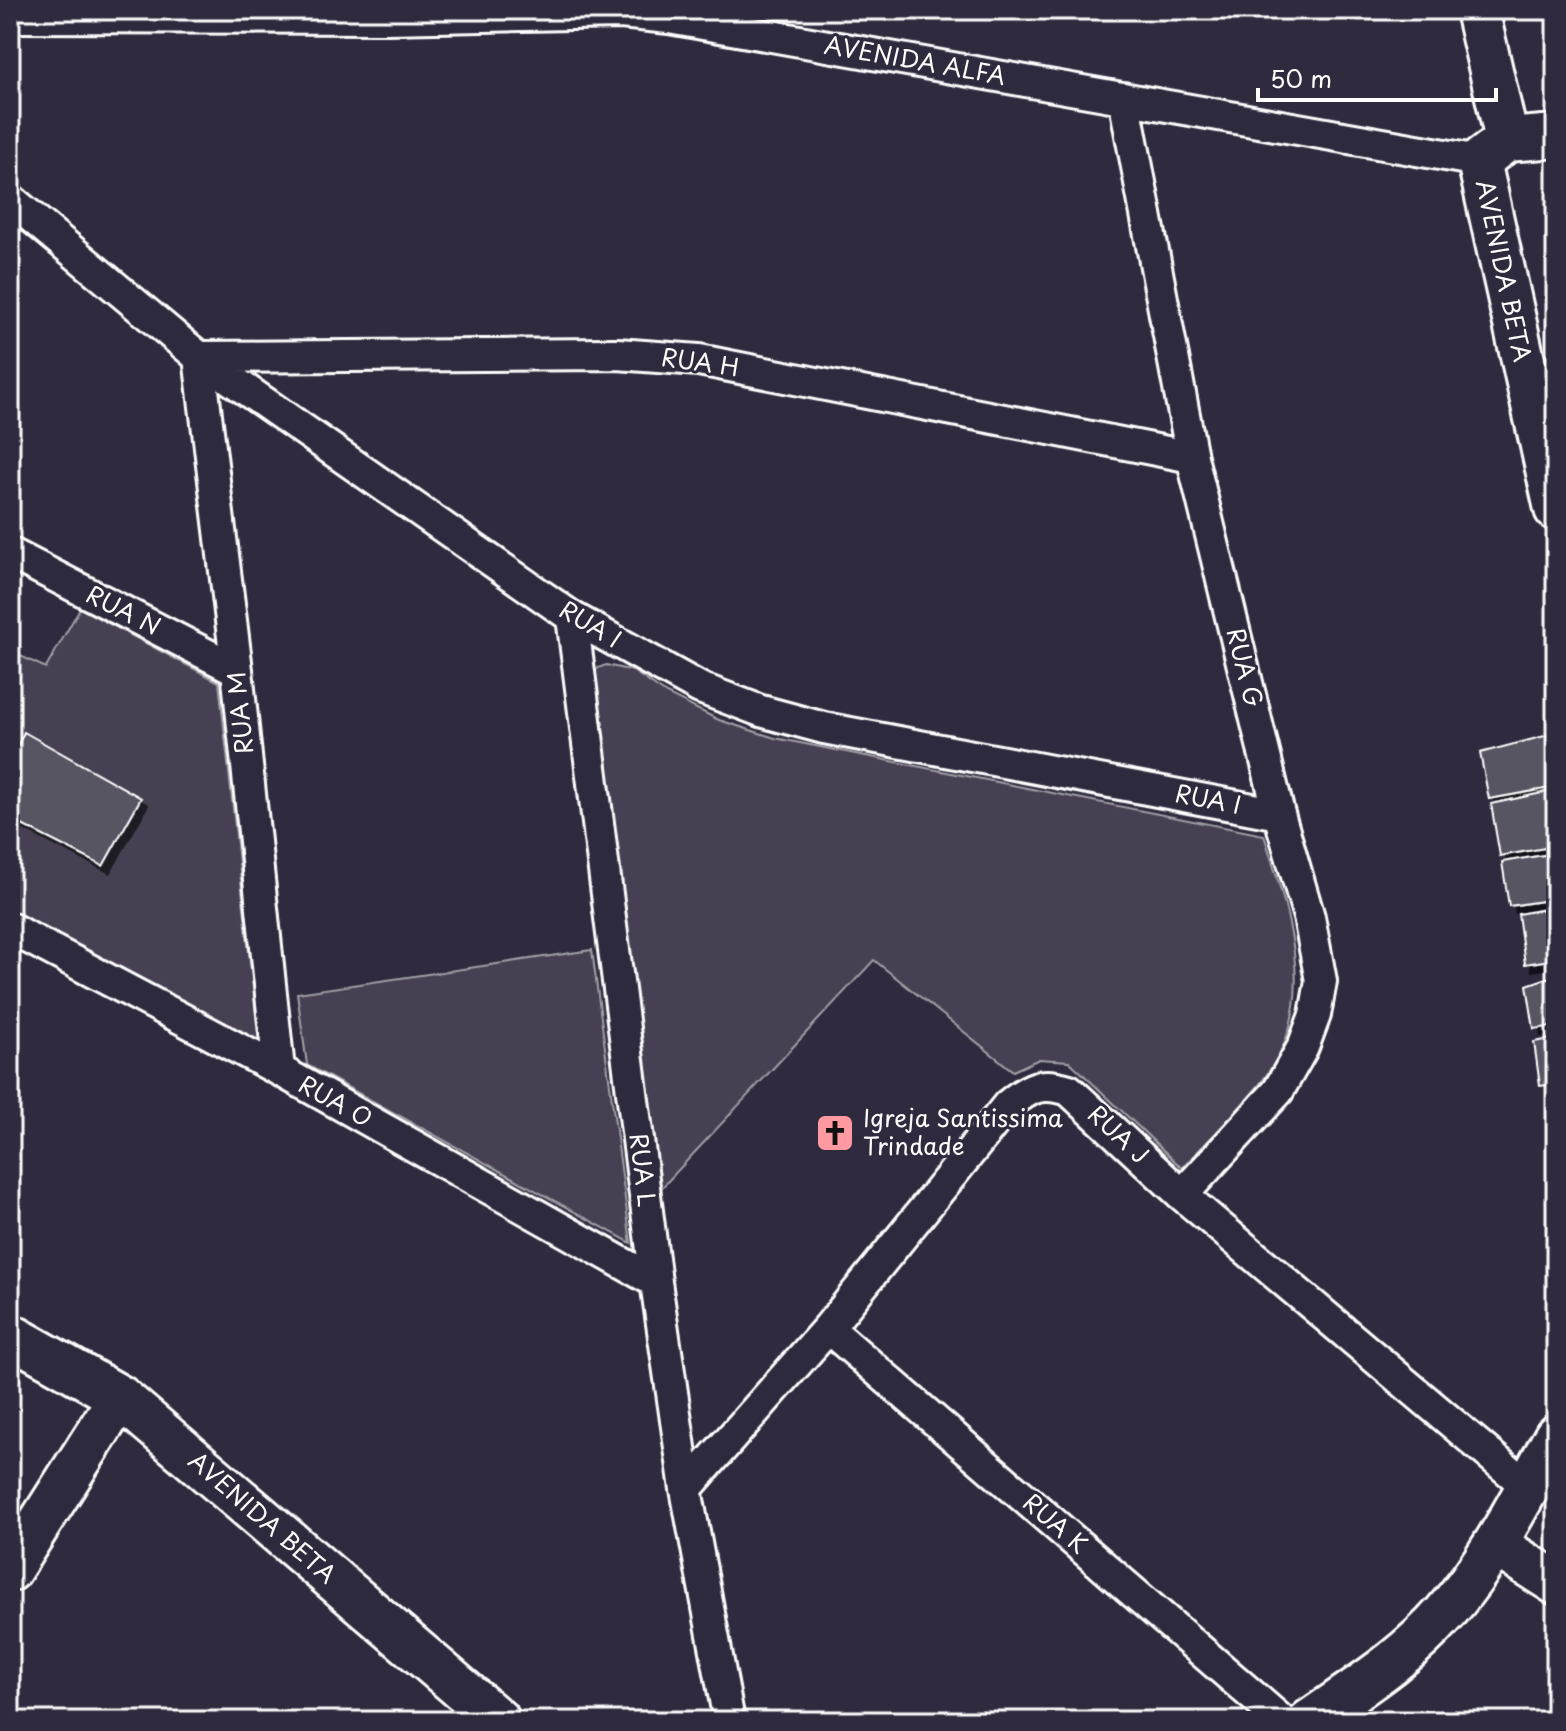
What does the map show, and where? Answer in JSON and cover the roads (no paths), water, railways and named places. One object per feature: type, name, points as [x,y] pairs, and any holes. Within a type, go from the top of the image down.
[{"type":"main road","name":"AVENIDA BETA","points":[[1477,10],[1493,150],[1553,485]]},
{"type":"main road","points":[[1493,150],[1556,136]]},
{"type":"main road","name":"AVENIDA BETA","points":[[10,1335],[120,1397],[499,1721]]},
{"type":"main road","points":[[10,1570],[120,1397]]},
{"type":"main road","points":[[1310,1721],[1415,1643],[1451,1606],[1496,1545],[1556,1436]]},
{"type":"main road","points":[[1496,1545],[1556,1583]]},
{"type":"street","name":"AVENIDA ALFA","points":[[10,17],[387,18],[670,14],[1124,98],[1493,150]]},
{"type":"street","name":"RUA G","points":[[1124,98],[1192,457],[1279,814],[1309,917],[1321,981],[1315,1015],[1303,1047],[1278,1091],[1182,1195]]},
{"type":"street","name":"RUA I","points":[[10,199],[199,357],[572,617],[700,688],[761,711],[824,728],[1279,814]]},
{"type":"street","name":"RUA H","points":[[199,357],[617,354],[699,360],[1192,457]]},
{"type":"street","name":"RUA M","points":[[199,357],[237,670],[279,1070]]},
{"type":"street","name":"RUA N","points":[[10,553],[237,670]]},
{"type":"street","name":"RUA L","points":[[572,617],[656,1282],[686,1489],[729,1721]]},
{"type":"street","name":"RUA O","points":[[10,928],[279,1070],[656,1282]]},
{"type":"street","name":"RUA J","points":[[686,1489],[828,1328],[1008,1105],[1028,1088],[1046,1082],[1069,1090],[1182,1195],[1528,1487]]},
{"type":"street","name":"RUA K","points":[[828,1328],[1282,1721]]},
{"type":"place","name":"Igreja Santissima Trindade","points":[[835,1133]]}]
